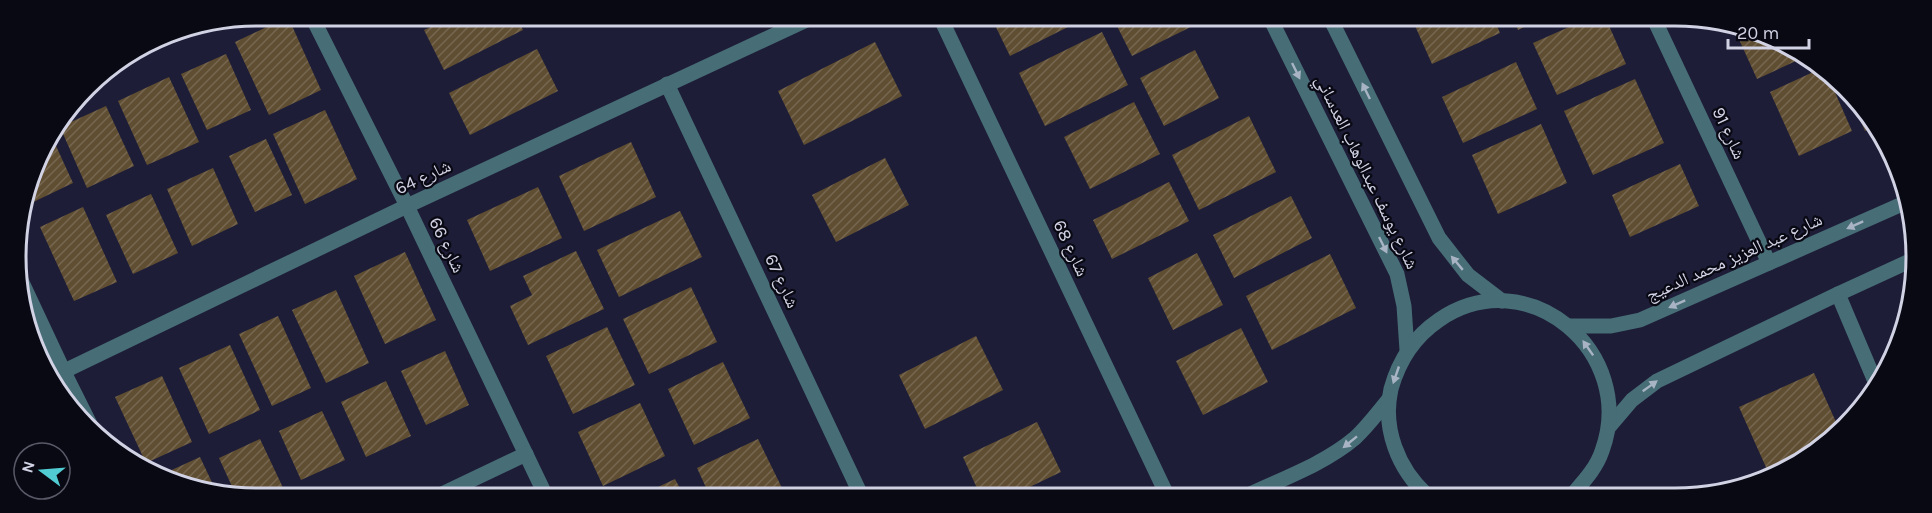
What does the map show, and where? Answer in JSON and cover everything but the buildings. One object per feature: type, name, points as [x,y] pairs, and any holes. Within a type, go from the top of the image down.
[{"type":"street","name":"شارع 66","points":[[317,26],[407,206],[542,488]]},
{"type":"street","name":"شارع 64","points":[[58,375],[407,206],[793,26]]},
{"type":"street","name":"شارع 68","points":[[944,26],[1164,488]]},
{"type":"street","name":"شارع يوسف عبدالوهاب العدساني","points":[[1274,26],[1397,274],[1404,306],[1407,350]]},
{"type":"street","name":"شارع يوسف عبدالوهاب العدساني","points":[[1334,26],[1439,238],[1468,275],[1502,301]]},
{"type":"street","name":"شارع 91","points":[[1657,26],[1769,263]]},
{"type":"street","name":"شارع 67","points":[[667,84],[858,488]]},
{"type":"street","name":"شارع عبد العزيز محمد الدعيج","points":[[1570,326],[1611,326],[1640,320],[1901,205]]},
{"type":"street","points":[[1608,427],[1632,400],[1656,381],[1906,263]]},
{"type":"street","points":[[1838,294],[1873,377]]},
{"type":"street","points":[[1419,488],[1398,458],[1390,429],[1389,399],[1395,373],[1407,350],[1425,329],[1448,314],[1474,304],[1502,301],[1526,304],[1549,313],[1570,326],[1589,347],[1602,372],[1609,399],[1608,427],[1602,452],[1590,475],[1578,488]]},
{"type":"street","points":[[31,306],[58,375],[66,388]]},
{"type":"street","points":[[1263,488],[1335,453],[1366,428],[1389,399]]},
{"type":"street","points":[[455,488],[526,454]]},
{"type":"street","points":[[1589,488],[1590,475]]}]
